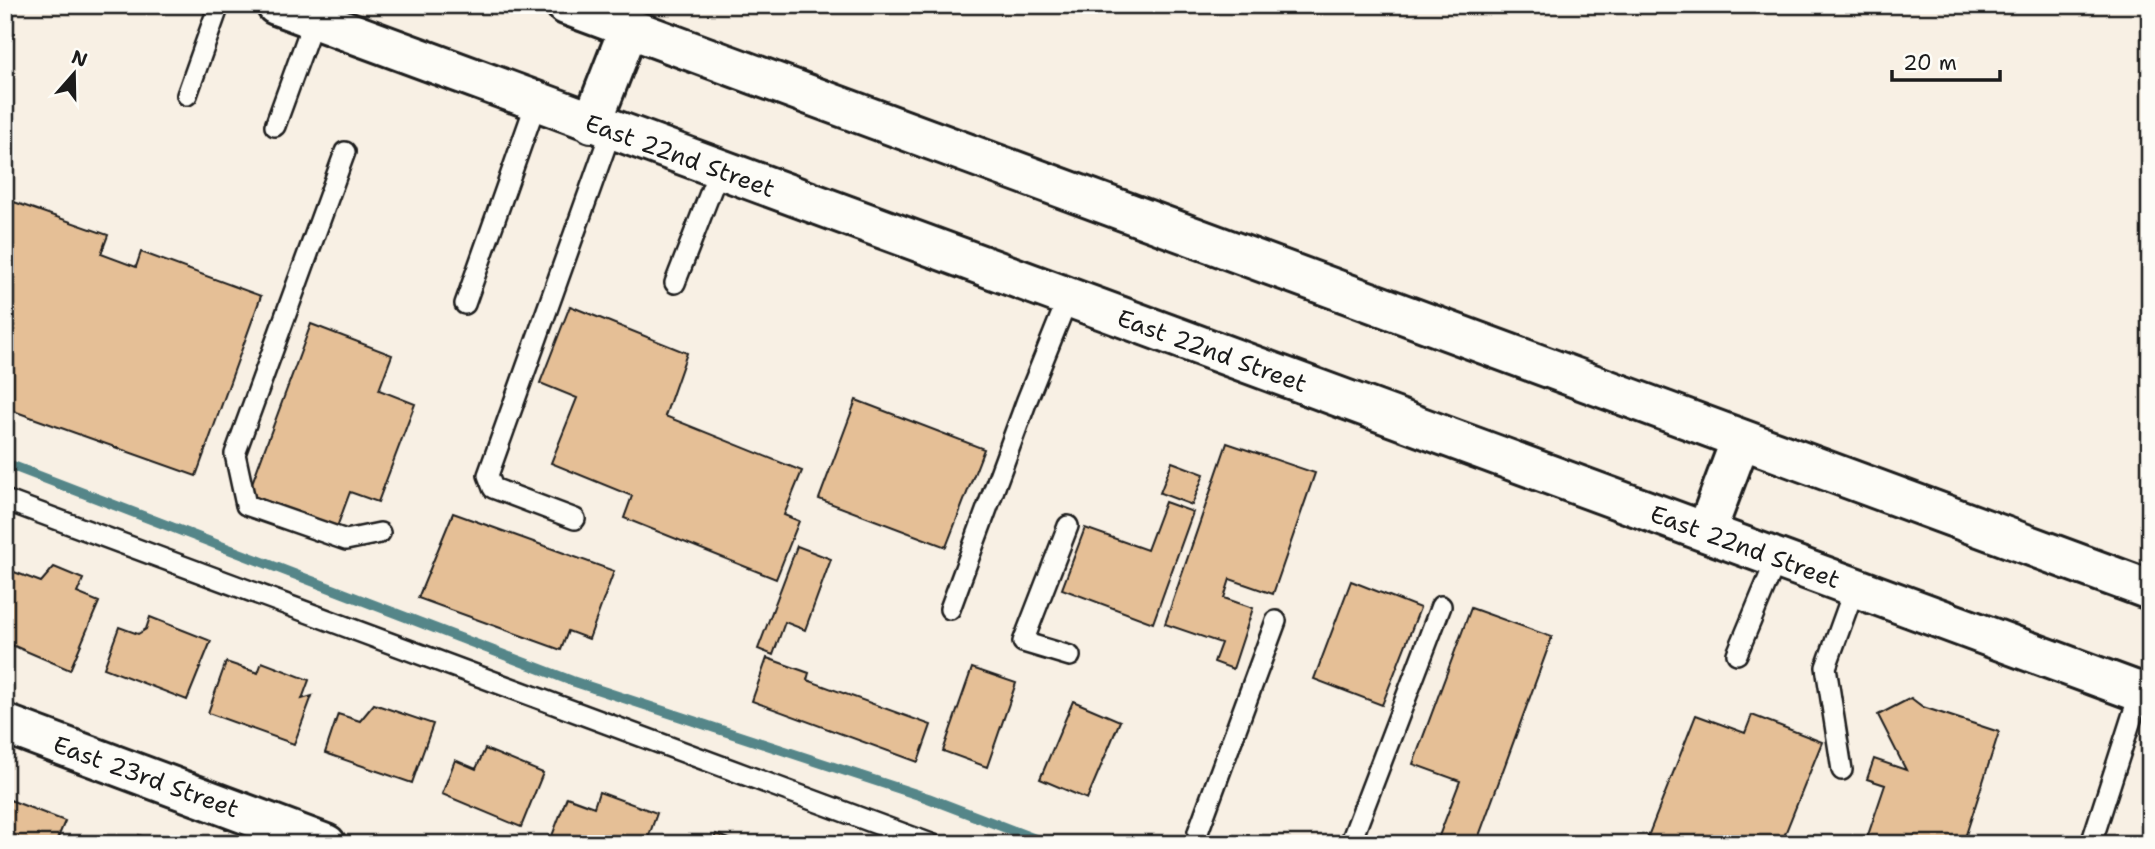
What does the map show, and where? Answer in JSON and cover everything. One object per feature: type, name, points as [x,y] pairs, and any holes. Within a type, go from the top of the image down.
[{"type":"main road","name":"East 22nd Street","points":[[276,5],[2145,694]]},
{"type":"main road","points":[[579,8],[2150,590]]},
{"type":"main road","points":[[601,127],[629,28]]},
{"type":"main road","points":[[1706,532],[1741,439]]},
{"type":"main road","name":"East 23rd Street","points":[[5,724],[326,844]]},
{"type":"lane","points":[[187,94],[219,5]]},
{"type":"lane","points":[[275,125],[314,19]]},
{"type":"lane","points":[[465,304],[536,103]]},
{"type":"lane","points":[[575,519],[493,488],[488,475],[601,127]]},
{"type":"lane","points":[[345,152],[236,454],[246,505],[346,540],[380,533]]},
{"type":"lane","points":[[675,283],[719,170]]},
{"type":"lane","points":[[950,609],[1027,400],[1068,298]]},
{"type":"lane","points":[[5,500],[931,844]]},
{"type":"lane","points":[[1068,526],[1023,642],[1070,656]]},
{"type":"lane","points":[[1737,653],[1777,558]]},
{"type":"lane","points":[[1842,770],[1826,667],[1854,587]]},
{"type":"lane","points":[[1350,844],[1441,606]]},
{"type":"lane","points":[[1198,832],[1276,621]]},
{"type":"lane","points":[[2091,844],[2145,694]]},
{"type":"building","points":[[14,202],[108,235],[101,254],[136,267],[141,252],[261,296],[196,476],[5,408],[5,214],[9,216]]},
{"type":"building","points":[[570,306],[687,353],[665,416],[802,471],[784,515],[799,521],[776,579],[624,518],[632,496],[551,463],[577,398],[540,383]]},
{"type":"building","points":[[311,324],[392,355],[379,390],[415,404],[378,502],[350,492],[337,527],[248,494]]},
{"type":"building","points":[[856,400],[984,449],[946,547],[819,499]]},
{"type":"building","points":[[1227,443],[1315,473],[1273,594],[1230,579],[1224,598],[1253,608],[1233,669],[1214,662],[1221,643],[1165,624]]},
{"type":"building","points":[[1172,462],[1204,474],[1192,505],[1160,493]]},
{"type":"building","points":[[1165,502],[1193,512],[1153,623],[1062,589],[1085,528],[1147,550]]},
{"type":"building","points":[[453,513],[614,571],[589,639],[568,631],[561,650],[418,598]]},
{"type":"building","points":[[797,546],[831,559],[805,630],[785,622],[773,655],[758,649]]},
{"type":"building","points":[[54,567],[83,579],[77,593],[99,602],[70,670],[5,642],[6,569],[41,582]]},
{"type":"building","points":[[1351,581],[1420,608],[1382,705],[1314,679]]},
{"type":"building","points":[[1471,608],[1552,637],[1476,844],[1436,844],[1460,781],[1413,764]]},
{"type":"building","points":[[150,617],[211,641],[187,700],[104,668],[119,627],[138,634],[146,629]]},
{"type":"building","points":[[767,658],[809,673],[807,680],[931,725],[918,762],[752,701]]},
{"type":"building","points":[[226,662],[258,673],[262,662],[309,680],[302,699],[312,696],[294,744],[208,713]]},
{"type":"building","points":[[972,668],[1016,683],[987,767],[943,751]]},
{"type":"building","points":[[1911,698],[1923,707],[1999,732],[1963,844],[1865,844],[1885,785],[1867,779],[1874,759],[1906,770],[1878,715]]},
{"type":"building","points":[[1073,701],[1120,721],[1087,799],[1040,779]]},
{"type":"building","points":[[374,704],[433,724],[412,783],[325,753],[338,714],[360,721]]},
{"type":"building","points":[[1696,715],[1745,733],[1752,715],[1822,742],[1781,844],[1645,844]]},
{"type":"building","points":[[485,749],[543,773],[521,827],[442,794],[455,760],[476,769]]},
{"type":"building","points":[[599,792],[657,813],[646,844],[573,844],[552,836],[567,797],[594,807]]},
{"type":"building","points":[[10,800],[65,821],[57,840],[67,844],[5,844],[5,813]]},
{"type":"building","points":[[716,834],[743,844],[712,844]]},
{"type":"building","points":[[139,835],[162,844],[135,844]]},
{"type":"building","points":[[1373,836],[1393,844],[1370,844]]},
{"type":"waterway","points":[[5,463],[572,681],[928,798],[1048,844]]}]
